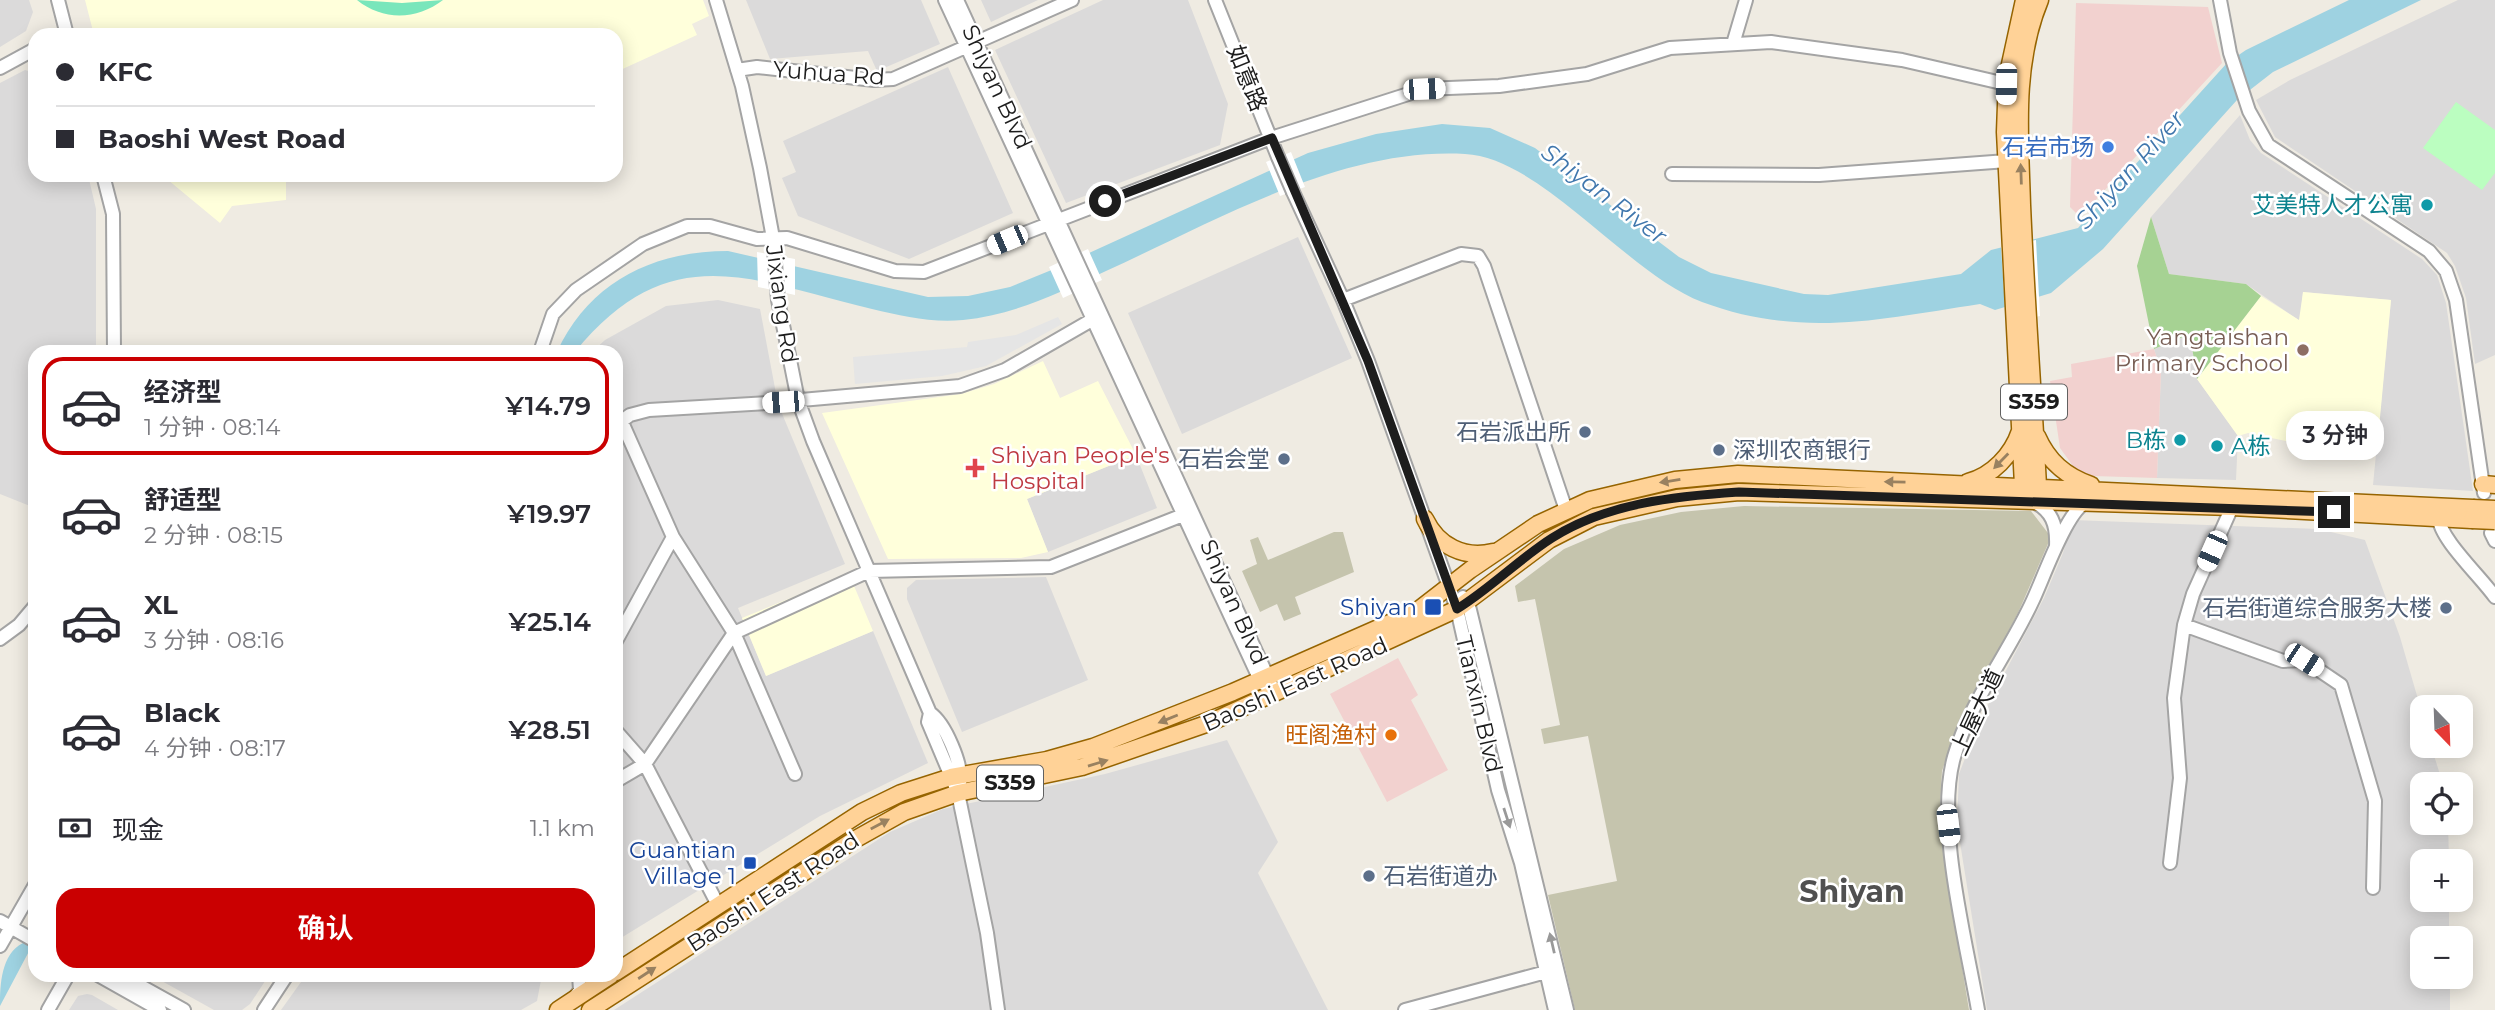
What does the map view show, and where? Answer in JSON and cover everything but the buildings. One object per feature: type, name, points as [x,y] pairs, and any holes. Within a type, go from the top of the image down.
[{"type":"main road","name":"S359","points":[[2024,0],[2006,84],[2007,161],[2018,244],[2031,491]]},
{"type":"main road","name":"S359","points":[[2018,244],[2020,84],[2028,33],[2040,0]]},
{"type":"main road","name":"S359","points":[[1963,483],[1983,476],[2001,462],[2029,427]]},
{"type":"main road","points":[[2029,427],[2050,459],[2064,473],[2106,491]]},
{"type":"main road","name":"Baoshi East Road","points":[[623,967],[862,812],[901,793],[956,775],[1047,760],[1093,747],[1264,678],[1417,611],[1499,550],[1566,510],[1599,497],[1648,485],[1738,474],[1859,482],[1963,483],[2031,491]]},
{"type":"main road","name":"Baoshi East Road","points":[[590,1010],[870,830],[904,812],[958,793],[1051,775],[1113,758],[1177,736],[1276,694],[1463,606],[1563,531],[1594,517],[1664,500],[1739,492],[2031,491]]},
{"type":"main road","points":[[2031,491],[2106,491],[2472,514],[2494,531]]},
{"type":"main road","points":[[2031,491],[2085,503],[2232,507],[2439,518],[2495,509]]},
{"type":"main road","points":[[1425,519],[1434,534],[1454,550],[1481,554],[1499,550]]},
{"type":"main road","points":[[558,1010],[600,982]]},
{"type":"street","points":[[58,0],[64,28]]},
{"type":"street","name":"Jixiang Rd","points":[[716,0],[737,70],[773,237],[777,291],[798,400],[930,713],[938,718],[956,775]]},
{"type":"street","name":"Shiyan Blvd","points":[[945,0],[971,45],[1264,678]]},
{"type":"street","name":"Shiyan Blvd","points":[[957,0],[971,45]]},
{"type":"street","name":"Yuhua Rd","points":[[737,70],[751,67],[874,80],[893,79],[1072,0]]},
{"type":"street","name":"如意路","points":[[1215,0],[1278,157],[1343,300],[1450,585]]},
{"type":"street","points":[[1733,44],[1746,0]]},
{"type":"street","points":[[2220,0],[2230,53],[2249,111],[2268,145],[2428,251],[2446,271],[2456,300],[2487,488]]},
{"type":"street","points":[[542,345],[553,314],[562,303],[621,257],[687,226],[710,226],[757,239],[787,238],[895,271],[916,274],[934,270],[1052,221],[1272,138],[1424,89],[1511,85],[1587,74],[1670,48],[1771,42],[1902,60],[2006,84]]},
{"type":"street","points":[[0,68],[28,53]]},
{"type":"street","points":[[1672,174],[1819,175],[2007,161]]},
{"type":"street","points":[[105,182],[113,214],[114,345]]},
{"type":"street","points":[[1343,300],[1461,254],[1478,256],[1484,266],[1566,510]]},
{"type":"street","points":[[623,420],[649,410],[944,388],[975,382],[1005,370],[1097,317]]},
{"type":"street","name":"Shiyan Blvd","points":[[1097,317],[1183,514],[1264,678],[1276,694]]},
{"type":"street","points":[[623,431],[673,537],[734,633],[795,774]]},
{"type":"street","points":[[2031,491],[2055,522],[2055,549]]},
{"type":"street","name":"上屋大道","points":[[1978,1010],[1948,825],[1951,772],[1963,735],[2026,617],[2055,549],[2078,508],[2085,503]]},
{"type":"street","points":[[2170,863],[2180,778],[2174,698],[2184,625],[2193,594],[2232,507]]},
{"type":"street","points":[[623,776],[645,764],[734,633],[842,582],[869,571],[1051,567],[1183,514]]},
{"type":"street","points":[[2439,518],[2441,533],[2477,571],[2495,597]]},
{"type":"street","points":[[623,628],[673,537]]},
{"type":"street","name":"Tianxin Blvd","points":[[1450,585],[1463,606],[1567,1010]]},
{"type":"street","name":"Tianxin Blvd","points":[[1463,606],[1498,790],[1521,863],[1555,1010]]},
{"type":"street","points":[[0,639],[28,614]]},
{"type":"street","points":[[2184,625],[2283,661],[2304,660],[2341,685],[2375,801],[2374,888]]},
{"type":"street","points":[[623,739],[645,764],[718,905]]},
{"type":"street","points":[[956,775],[987,933],[998,1010]]},
{"type":"street","points":[[0,946],[8,926],[28,896]]},
{"type":"street","points":[[8,926],[28,937]]},
{"type":"street","points":[[1405,1010],[1546,972]]},
{"type":"street","points":[[48,1010],[64,982]]},
{"type":"street","points":[[110,982],[160,1010]]},
{"type":"street","points":[[134,982],[184,1010]]},
{"type":"street","points":[[264,1010],[282,982]]},
{"type":"street","points":[[573,1000],[580,990],[579,982]]},
{"type":"shaded area","points":[[0,0],[29,0],[33,12],[26,31],[0,47]]},
{"type":"shaded area","points":[[85,0],[703,0],[709,16],[692,24],[697,35],[623,69],[623,28],[92,28]]},
{"type":"shaded area","points":[[746,0],[921,0],[940,44],[877,71],[868,51],[770,59]]},
{"type":"shaded area","points":[[981,0],[1038,0],[991,22]]},
{"type":"shaded area","points":[[1103,0],[1188,0],[1228,104],[1220,145],[1066,203],[995,50]]},
{"type":"shaded area","points":[[2458,0],[2495,0],[2495,355],[2475,364],[2466,298],[2455,266],[2447,253],[2275,137],[2256,100],[2290,80]]},
{"type":"shaded area","name":"石岩市场","points":[[2076,3],[2208,7],[2222,63],[2080,217],[2070,207]]},
{"type":"shaded area","points":[[948,67],[1013,213],[909,259],[798,216],[782,178],[796,172],[783,141]]},
{"type":"shaded area","points":[[28,71],[28,182],[90,182],[96,209],[96,345],[28,345],[28,505],[0,494],[0,83]]},
{"type":"shaded area","points":[[2240,115],[2250,140],[2261,153],[2422,259],[2437,275],[2446,303],[2473,491],[2373,485],[2391,300],[2303,292],[2300,321],[2246,284],[2169,274],[2151,217]]},
{"type":"shaded area","points":[[170,182],[286,182],[286,200],[232,206],[220,223]]},
{"type":"shaded area","points":[[1298,237],[1352,358],[1182,434],[1128,313]]},
{"type":"shaded area","name":"Yangtaishan Primary School","points":[[2303,292],[2391,300],[2378,439],[2345,436],[2327,456],[2304,445],[2248,433],[2238,436],[2197,379],[2261,296],[2299,320]]},
{"type":"shaded area","points":[[718,300],[760,309],[778,404],[845,564],[738,608],[766,676],[873,631],[928,763],[820,816],[623,937],[623,345],[600,345],[666,306]]},
{"type":"shaded area","points":[[1058,317],[1062,324],[986,366],[942,376],[855,384],[853,357],[967,347],[968,342],[1016,335]]},
{"type":"shaded area","points":[[2190,334],[2197,379],[2238,436],[2236,480],[2157,478],[2161,371],[2154,349]]},
{"type":"shaded area","points":[[2154,349],[2161,371],[2157,478],[2093,476],[2082,472],[2073,466],[2060,448],[2050,381],[2072,377],[2071,364]]},
{"type":"shaded area","name":"Shiyan People's Hospital","points":[[1043,361],[1060,398],[1098,381],[1136,455],[1027,499],[1048,552],[1021,558],[888,559],[822,413],[961,394],[994,384]]},
{"type":"shaded area","points":[[1136,455],[1157,508],[1048,552],[1027,499]]},
{"type":"shaded area","points":[[1744,506],[2031,511],[2051,537],[2018,613],[1955,732],[1942,771],[1939,825],[1969,1010],[1575,1010],[1548,895],[1617,881],[1588,736],[1544,744],[1541,729],[1560,725],[1535,599],[1518,602],[1515,586],[1564,549],[1620,525],[1681,512]]},
{"type":"shaded area","points":[[2072,520],[2318,529],[2365,540],[2400,637],[2417,695],[2410,695],[2410,758],[2435,758],[2439,772],[2410,772],[2410,835],[2448,835],[2449,849],[2410,849],[2410,912],[2449,912],[2449,926],[2410,926],[2410,989],[2450,989],[2450,1010],[1987,1010],[1957,824],[1959,774],[1979,722],[2044,598],[2063,553]]},
{"type":"shaded area","points":[[1334,532],[1343,532],[1354,572],[1295,597],[1301,614],[1284,621],[1277,604],[1260,612],[1242,571],[1257,564],[1250,540],[1258,537],[1268,560]]},
{"type":"shaded area","points":[[849,574],[873,631],[766,676],[742,618]]},
{"type":"shaded area","points":[[1046,577],[1088,680],[962,732],[907,599],[907,588],[916,580]]},
{"type":"shaded area","name":"旺阁渔村","points":[[1398,658],[1418,695],[1411,700],[1448,770],[1387,802],[1330,694]]},
{"type":"shaded area","points":[[1227,740],[1278,842],[1258,873],[1328,1010],[614,1010],[890,832],[943,809],[1105,774]]},
{"type":"shaded area","points":[[164,982],[264,982],[250,1004],[242,1010],[214,1010]]},
{"type":"shaded area","points":[[301,982],[541,982],[537,1001],[521,1010],[281,1010]]},
{"type":"shaded area","points":[[87,994],[118,1010],[69,1010],[78,996]]},
{"type":"green space","points":[[357,0],[402,3],[443,0],[422,11],[389,15]]},
{"type":"green space","points":[[2456,102],[2495,130],[2495,173],[2482,190],[2423,148]]},
{"type":"green space","points":[[2151,217],[2169,274],[2246,284],[2261,296],[2197,379],[2190,334],[2154,349],[2137,266]]},
{"type":"water","points":[[2349,0],[2421,0],[2273,72],[2237,100],[2103,249],[2051,293],[1995,310],[1980,304],[1841,323],[1774,320],[1739,313],[1702,302],[1674,288],[1523,174],[1494,160],[1465,154],[1418,155],[1372,162],[1280,191],[1054,295],[982,317],[940,321],[917,318],[749,279],[713,276],[678,280],[644,293],[610,316],[582,345],[561,345],[570,328],[605,289],[649,264],[674,257],[728,251],[928,297],[968,296],[1010,287],[1054,269],[1308,153],[1376,134],[1442,124],[1490,128],[1535,148],[1679,257],[1711,273],[1804,294],[1828,295],[1961,274],[1991,250],[2078,228],[2227,63],[2246,50]]},
{"type":"water","points":[[28,930],[28,953],[0,1006],[1,980],[6,962],[23,943]]},
{"type":"pier","points":[[1291,152],[1305,187],[1280,196],[1266,162]]},
{"type":"pier","points":[[2036,240],[2040,316],[2006,323],[2001,247]]},
{"type":"pier","points":[[1088,249],[1102,280],[1063,298],[1049,267]]},
{"type":"pier","points":[[757,252],[795,259],[795,295],[758,287]]},
{"type":"place","name":"石岩市场","points":[[2108,147]]},
{"type":"place","name":"艾美特人才公寓","points":[[2427,205]]},
{"type":"place","name":"Yangtaishan Primary School","points":[[2303,350]]},
{"type":"place","name":"石岩派出所","points":[[1585,432]]},
{"type":"place","name":"B栋","points":[[2180,440]]},
{"type":"place","name":"A栋","points":[[2217,446]]},
{"type":"place","name":"深圳农商银行","points":[[1719,450]]},
{"type":"place","name":"石岩会堂","points":[[1284,459]]},
{"type":"place","name":"Shiyan People's Hospital","points":[[975,468]]},
{"type":"place","name":"Shiyan","points":[[1433,607]]},
{"type":"place","name":"石岩街道综合服务大楼","points":[[2446,608]]},
{"type":"place","name":"旺阁渔村","points":[[1391,735]]},
{"type":"place","name":"Guantian Village 1","points":[[750,863]]},
{"type":"place","name":"石岩街道办","points":[[1369,876]]},
{"type":"district","name":"Shiyan","points":[[1852,892]]},
{"type":"route","points":[[1105,201],[1272,138],[1368,361],[1457,609],[1481,594],[1549,540],[1578,523],[1651,502],[1704,495],[1739,492],[2334,512]]},
{"type":"water label","name":"Shiyan River","points":[[2130,170]]},
{"type":"water label","name":"Shiyan River","points":[[1604,194]]}]
